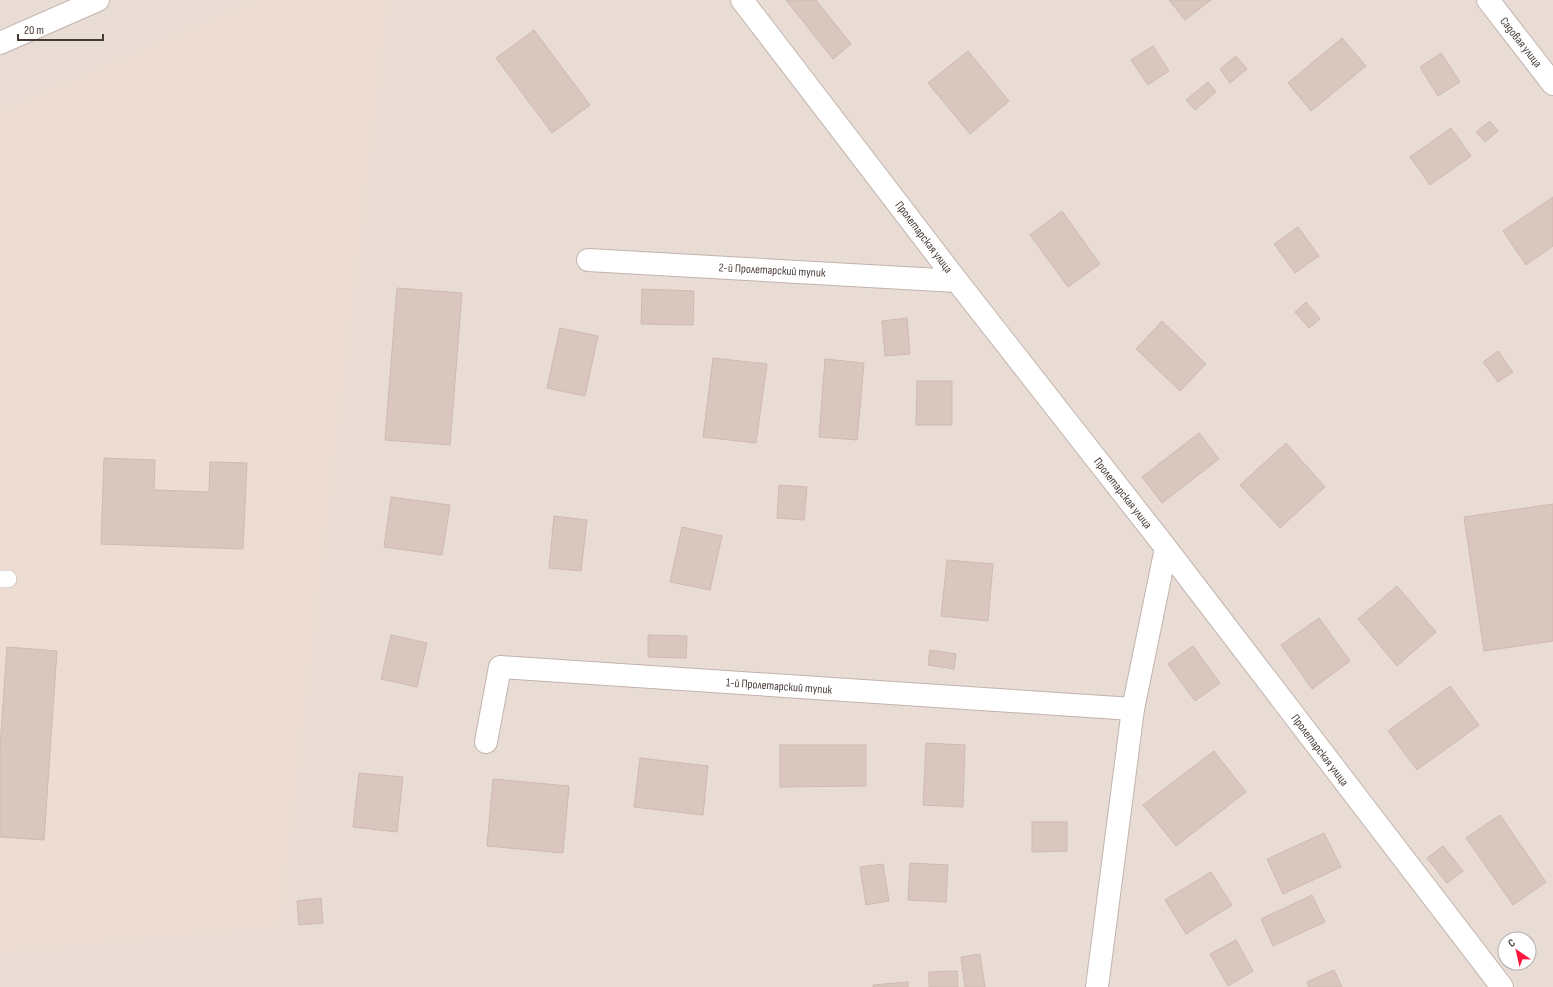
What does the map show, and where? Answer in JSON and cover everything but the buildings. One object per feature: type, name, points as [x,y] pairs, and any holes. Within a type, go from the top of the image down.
[{"type":"street","points":[[0,43],[98,0]]},
{"type":"street","name":"Пролетарская улица","points":[[742,0],[957,281],[1166,548],[1502,987]]},
{"type":"street","name":"Садовая улица","points":[[1488,0],[1553,84]]},
{"type":"street","name":"2-й Пролетарский тупик","points":[[588,260],[957,281]]},
{"type":"street","points":[[1098,987],[1134,709],[1166,548]]},
{"type":"street","name":"1-й Пролетарский тупик","points":[[486,742],[500,667],[1134,709]]},
{"type":"shaded area","points":[[0,0],[1553,0],[1553,987],[0,987]]},
{"type":"shaded area","points":[[253,0],[390,0],[281,927],[0,954],[0,109]]}]
